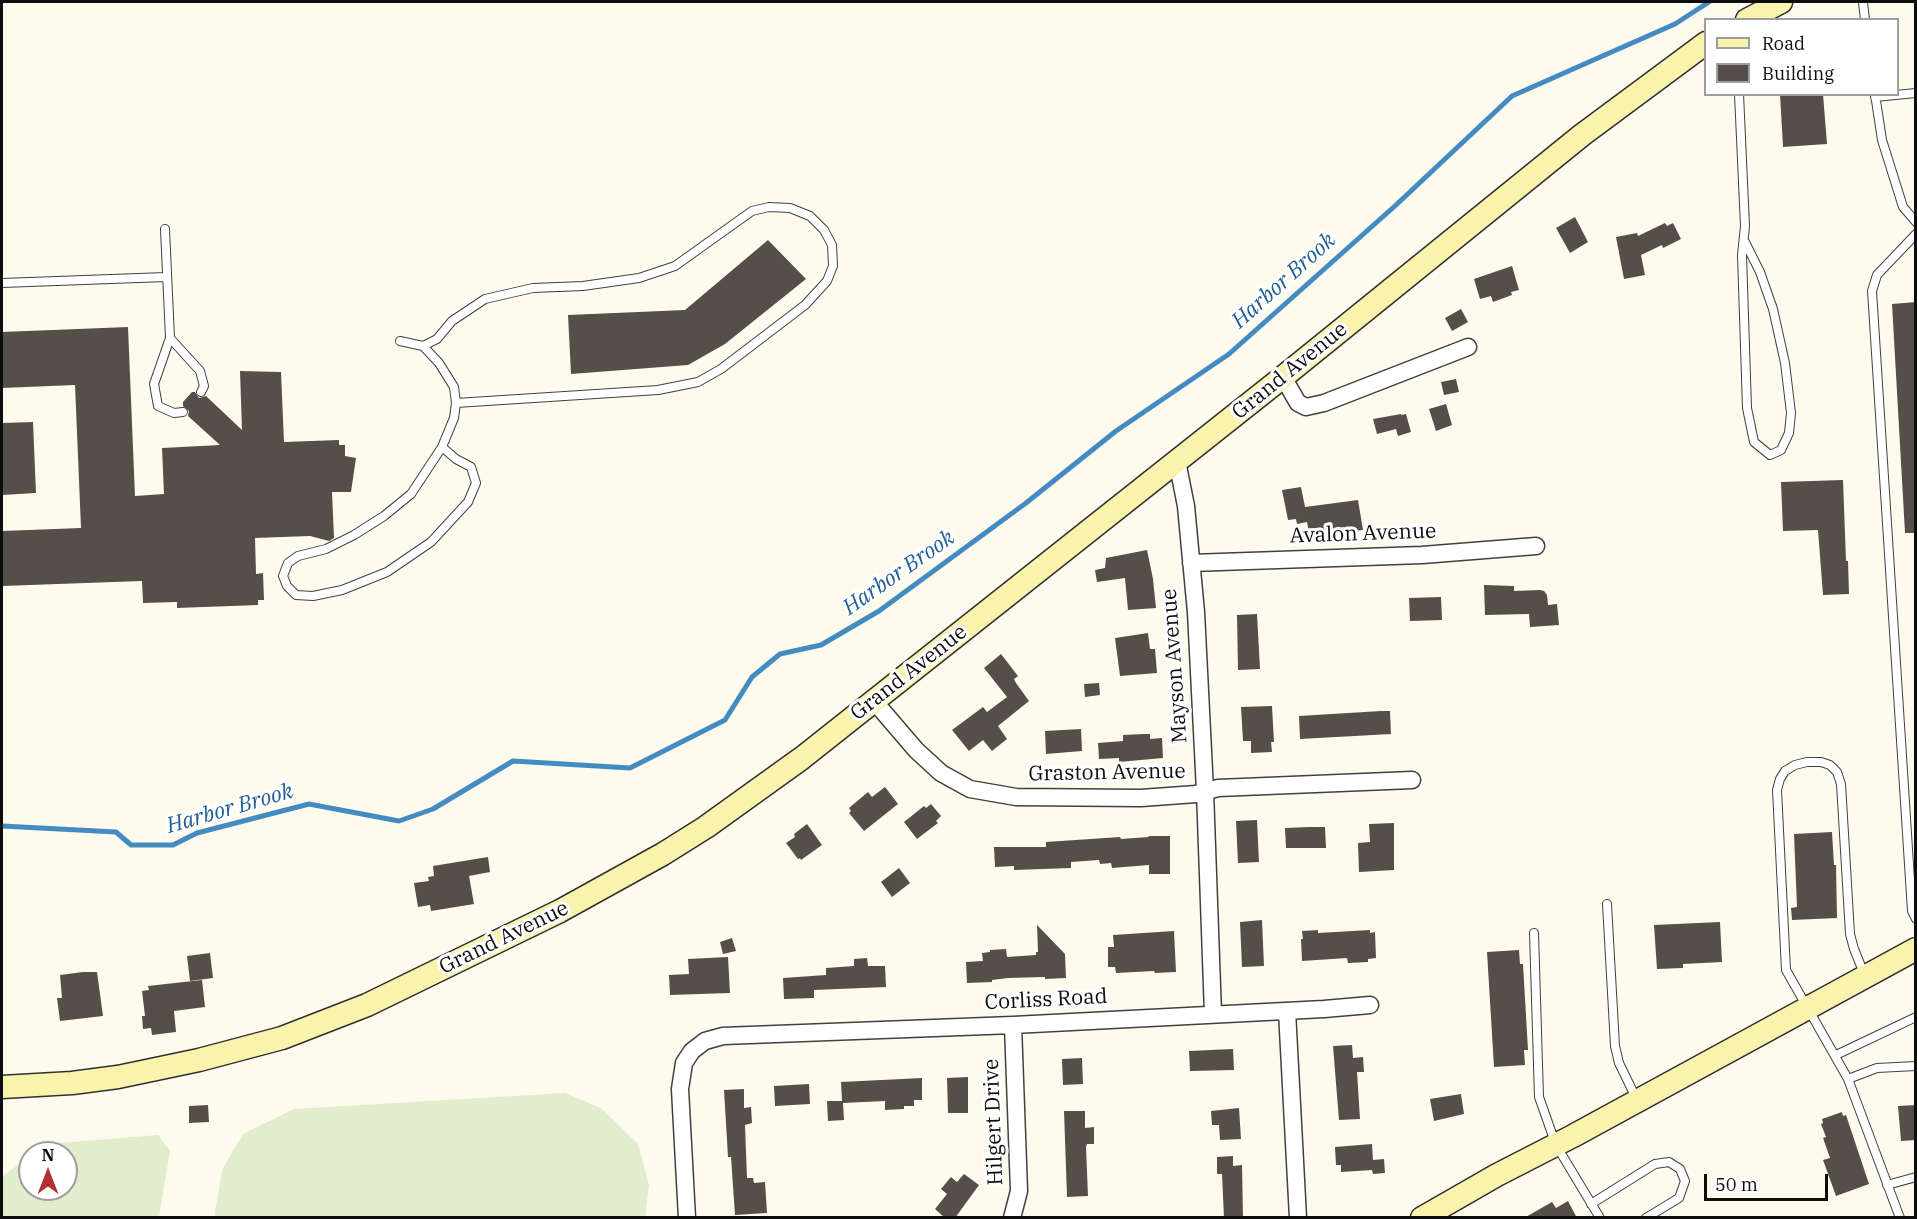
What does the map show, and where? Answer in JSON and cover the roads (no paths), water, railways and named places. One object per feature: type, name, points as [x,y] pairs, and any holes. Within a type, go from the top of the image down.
[{"type":"street","points":[[1751,18],[1781,2]]},
{"type":"street","name":"Grand Avenue","points":[[2,1087],[72,1083],[118,1077],[199,1060],[282,1038],[367,1005],[560,911],[663,854],[706,827],[802,758],[1283,377],[1582,135],[1704,44]]},
{"type":"street","points":[[1283,377],[1298,403],[1306,407],[1324,403],[1468,347]]},
{"type":"street","name":"Mayson Avenue","points":[[1177,461],[1186,506],[1196,612],[1214,1014]]},
{"type":"street","name":"Avalon Avenue","points":[[1191,563],[1422,555],[1536,546]]},
{"type":"street","name":"Graston Avenue","points":[[874,701],[916,750],[940,773],[970,789],[1016,797],[1141,798],[1197,794],[1218,788],[1412,780]]},
{"type":"street","points":[[1422,1218],[1497,1175],[1916,950]]},
{"type":"street","name":"Corliss Road","points":[[687,1218],[680,1089],[684,1063],[692,1051],[705,1041],[723,1036],[1013,1025],[1370,1005]]},
{"type":"street","points":[[1287,1011],[1298,1218]]},
{"type":"street","name":"Hilgert Drive","points":[[1012,1218],[1019,1191],[1013,1025]]},
{"type":"lane","points":[[1863,2],[1865,18]]},
{"type":"lane","points":[[1899,94],[1916,93]]},
{"type":"lane","points":[[1739,96],[1747,408],[1754,442],[1770,455],[1781,450],[1789,433],[1791,413],[1785,363],[1773,309],[1760,272],[1744,242]]},
{"type":"lane","points":[[1875,96],[1882,140],[1899,196],[1903,207],[1916,222]]},
{"type":"lane","points":[[423,346],[437,339],[452,321],[485,299],[533,288],[583,286],[639,279],[675,266],[752,211],[769,207],[790,208],[810,216],[824,230],[832,246],[833,266],[827,281],[805,305],[721,369],[698,382],[657,390],[456,402]]},
{"type":"lane","points":[[165,229],[170,338],[154,384],[158,406],[174,413],[183,412]]},
{"type":"lane","points":[[1916,234],[1877,275],[1872,291],[1912,911],[1916,919]]},
{"type":"lane","points":[[2,283],[166,277]]},
{"type":"lane","points":[[170,338],[200,371],[204,386],[201,392]]},
{"type":"lane","points":[[400,341],[423,346],[440,363],[454,387],[456,402],[454,418],[442,447],[411,494],[384,516],[326,549],[298,556],[288,563],[283,576],[287,586],[296,595],[313,596],[342,590],[387,572],[431,542],[468,502],[476,483],[471,467],[456,459],[442,447]]},
{"type":"lane","points":[[1865,976],[1850,934],[1841,784],[1837,772],[1830,765],[1821,762],[1795,765],[1785,771],[1777,790],[1786,970],[1848,1079],[1900,1218]]},
{"type":"lane","points":[[1607,904],[1615,1046],[1619,1063],[1637,1101]]},
{"type":"lane","points":[[1534,933],[1539,1096],[1556,1145],[1600,1218]]},
{"type":"lane","points":[[1836,1055],[1916,1017]]},
{"type":"lane","points":[[1848,1079],[1877,1068],[1916,1066]]},
{"type":"lane","points":[[1591,1204],[1655,1164],[1669,1162],[1680,1169],[1685,1181],[1679,1198],[1646,1218]]},
{"type":"lane","points":[[1887,1185],[1916,1177]]},
{"type":"waterway","name":"Harbor Brook","points":[[2,826],[116,832],[131,845],[173,845],[197,833],[309,804],[399,821],[433,809],[513,761],[630,768],[725,720],[752,677],[780,654],[821,645],[879,611],[1026,503],[1116,431],[1229,354],[1396,205],[1512,96],[1675,24],[1709,2]]}]
